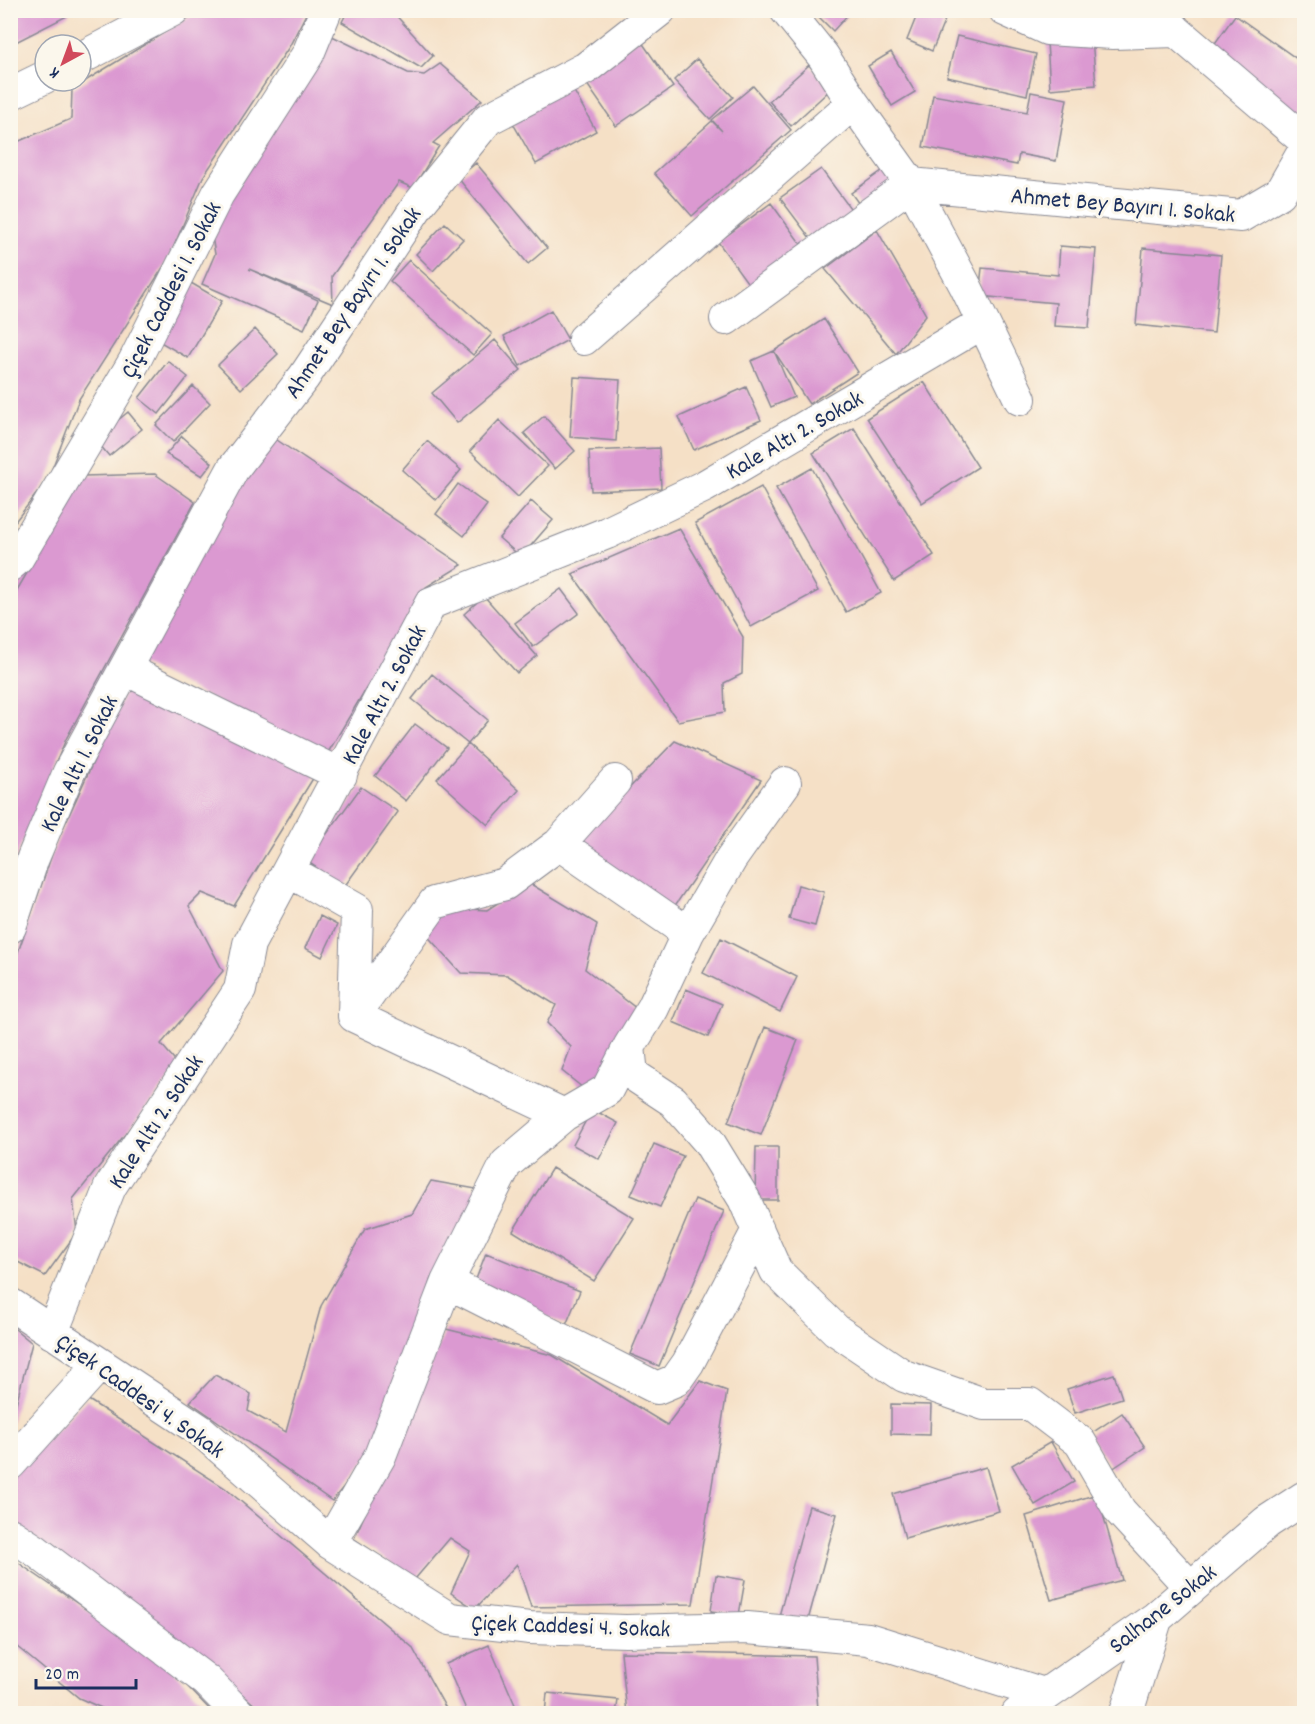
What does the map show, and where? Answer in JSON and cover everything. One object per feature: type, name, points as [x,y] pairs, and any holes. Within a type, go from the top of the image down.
[{"type":"street","points":[[93,52],[172,10]]},
{"type":"street","name":"Çiçek Caddesi 1. Sokak","points":[[10,565],[17,559],[134,362],[218,194],[308,54],[326,10]]},
{"type":"street","name":"Ahmet Bey Bayırı 1. Sokak","points":[[125,669],[233,469],[304,377],[419,204],[488,119],[586,68],[660,10]]},
{"type":"street","points":[[786,10],[823,56],[853,103],[911,184],[1020,399]]},
{"type":"street","points":[[1005,10],[1047,29],[1113,33],[1167,21],[1305,140]]},
{"type":"street","points":[[10,94],[33,83]]},
{"type":"street","points":[[584,339],[853,103]]},
{"type":"street","name":"Ahmet Bey Bayırı 1. Sokak","points":[[911,184],[1241,216],[1280,193],[1305,151]]},
{"type":"street","points":[[726,319],[911,184]]},
{"type":"street","name":"Kale Altı 2. Sokak","points":[[52,1333],[110,1187],[240,990],[249,944],[431,603],[607,533],[705,486],[982,322]]},
{"type":"street","points":[[125,669],[340,776]]},
{"type":"street","name":"Kale Altı 1. Sokak","points":[[10,927],[33,858],[69,772],[125,669]]},
{"type":"street","points":[[354,1016],[434,903],[505,884],[559,844],[615,781]]},
{"type":"street","points":[[330,1543],[380,1456],[447,1282],[506,1164],[564,1115],[607,1090],[629,1047],[653,1008],[688,933],[731,859],[785,783]]},
{"type":"street","points":[[559,844],[688,933]]},
{"type":"street","points":[[289,871],[357,910],[354,1016]]},
{"type":"street","points":[[354,1016],[564,1115]]},
{"type":"street","points":[[629,1047],[632,1074],[673,1101],[709,1142],[744,1199],[776,1271],[837,1330],[904,1376],[984,1404],[1030,1404],[1080,1442],[1120,1511],[1191,1588]]},
{"type":"street","points":[[447,1282],[657,1388],[676,1380],[688,1363],[758,1230]]},
{"type":"street","name":"Çiçek Caddesi 4. Sokak","points":[[10,1304],[201,1431],[330,1543],[450,1619],[530,1628],[590,1630],[747,1628],[868,1639],[1044,1694]]},
{"type":"street","points":[[10,1464],[99,1365]]},
{"type":"street","name":"Salhane Sokak","points":[[1018,1713],[1156,1618],[1267,1522],[1305,1498]]},
{"type":"street","points":[[10,1534],[36,1551],[207,1681],[239,1713]]},
{"type":"street","points":[[1126,1713],[1156,1618]]},
{"type":"building","points":[[10,10],[67,10],[69,15],[10,45]]},
{"type":"building","points":[[201,10],[308,10],[289,47],[203,177],[169,258],[79,399],[48,479],[10,528],[10,145],[71,119],[72,93],[93,93],[93,76]]},
{"type":"building","points":[[348,10],[391,10],[433,56],[421,68],[342,22]]},
{"type":"building","points":[[812,10],[852,10],[833,31]]},
{"type":"building","points":[[919,10],[949,10],[932,51],[907,40]]},
{"type":"building","points":[[1235,15],[1304,64],[1304,109],[1298,118],[1208,53]]},
{"type":"building","points":[[328,34],[408,73],[424,75],[440,64],[482,100],[433,143],[439,146],[413,188],[399,182],[332,276],[333,304],[249,269],[318,300],[304,329],[202,284],[215,254],[211,231]]},
{"type":"building","points":[[957,36],[1036,54],[1027,95],[947,77]]},
{"type":"building","points":[[639,38],[673,87],[616,126],[582,77]]},
{"type":"building","points":[[1092,39],[1096,85],[1050,89],[1047,42]]},
{"type":"building","points":[[891,52],[915,92],[892,106],[868,66]]},
{"type":"building","points":[[697,59],[733,97],[710,119],[674,80]]},
{"type":"building","points":[[809,65],[831,89],[791,126],[769,101]]},
{"type":"building","points":[[570,84],[596,131],[536,164],[510,118]]},
{"type":"building","points":[[753,86],[791,130],[692,216],[654,173],[712,121],[722,131],[712,120]]},
{"type":"building","points":[[1031,92],[1067,99],[1056,161],[1019,154],[1017,165],[923,147],[933,95],[1027,112]]},
{"type":"building","points":[[476,163],[547,248],[528,264],[458,178]]},
{"type":"building","points":[[886,168],[899,185],[864,211],[851,193]]},
{"type":"building","points":[[821,169],[856,216],[816,246],[780,198]]},
{"type":"building","points":[[771,203],[806,251],[752,289],[718,242]]},
{"type":"building","points":[[445,223],[463,239],[433,271],[416,254]]},
{"type":"building","points":[[877,230],[926,315],[896,354],[825,269]]},
{"type":"building","points":[[1060,246],[1096,249],[1089,328],[1054,326],[1056,303],[979,296],[982,268],[1058,275]]},
{"type":"building","points":[[1143,248],[1221,255],[1214,333],[1136,325]]},
{"type":"building","points":[[409,260],[492,334],[473,355],[390,281]]},
{"type":"building","points":[[191,283],[222,301],[188,358],[157,340]]},
{"type":"building","points":[[551,310],[568,340],[520,366],[504,336]]},
{"type":"building","points":[[824,319],[858,372],[809,404],[774,351]]},
{"type":"building","points":[[255,329],[278,354],[241,389],[218,365]]},
{"type":"building","points":[[495,340],[521,370],[457,423],[432,393]]},
{"type":"building","points":[[774,351],[794,397],[771,407],[751,361]]},
{"type":"building","points":[[168,361],[188,377],[159,414],[139,398]]},
{"type":"building","points":[[574,377],[620,380],[616,441],[570,437]]},
{"type":"building","points":[[924,382],[978,467],[922,503],[867,418]]},
{"type":"building","points":[[193,386],[210,403],[173,442],[156,425]]},
{"type":"building","points":[[746,387],[761,420],[694,450],[679,417]]},
{"type":"building","points":[[128,412],[142,429],[109,456],[95,439]]},
{"type":"building","points":[[544,416],[575,451],[555,469],[524,433]]},
{"type":"building","points":[[499,420],[548,466],[518,497],[470,451]]},
{"type":"building","points":[[854,428],[934,555],[894,581],[813,453]]},
{"type":"building","points":[[268,434],[462,565],[426,587],[326,756],[138,662]]},
{"type":"building","points":[[182,436],[212,463],[202,476],[166,454]]},
{"type":"building","points":[[427,441],[461,470],[436,500],[402,470]]},
{"type":"building","points":[[659,448],[661,488],[591,491],[589,451]]},
{"type":"building","points":[[812,468],[881,593],[846,612],[776,488]]},
{"type":"building","points":[[155,474],[195,502],[66,739],[13,864],[10,863],[10,602],[84,476]]},
{"type":"building","points":[[458,484],[487,505],[464,536],[436,514]]},
{"type":"building","points":[[761,487],[818,591],[751,627],[695,523]]},
{"type":"building","points":[[531,501],[553,520],[521,557],[499,538]]},
{"type":"building","points":[[679,528],[743,637],[742,674],[724,683],[725,712],[678,721],[572,574]]},
{"type":"building","points":[[561,589],[579,613],[533,647],[515,623]]},
{"type":"building","points":[[484,596],[537,656],[517,673],[464,614]]},
{"type":"building","points":[[432,674],[488,720],[468,744],[412,699]]},
{"type":"building","points":[[130,681],[317,772],[234,906],[202,893],[189,906],[223,971],[161,1044],[180,1066],[73,1199],[77,1232],[45,1276],[10,1258],[10,975],[55,846]]},
{"type":"building","points":[[415,724],[447,748],[406,801],[375,776]]},
{"type":"building","points":[[675,741],[761,780],[672,910],[576,843]]},
{"type":"building","points":[[468,744],[519,790],[488,825],[437,779]]},
{"type":"building","points":[[361,787],[398,812],[344,887],[307,861]]},
{"type":"building","points":[[529,883],[597,924],[585,969],[641,1012],[588,1092],[562,1071],[571,1047],[547,1023],[556,1005],[507,975],[461,973],[422,930],[447,908],[487,910]]},
{"type":"building","points":[[798,885],[824,892],[815,926],[789,919]]},
{"type":"building","points":[[320,916],[337,925],[322,957],[305,948]]},
{"type":"building","points":[[721,938],[797,977],[780,1012],[703,973]]},
{"type":"building","points":[[686,989],[722,1004],[708,1037],[673,1022]]},
{"type":"building","points":[[765,1027],[798,1040],[761,1135],[728,1122]]},
{"type":"building","points":[[592,1109],[618,1123],[599,1159],[573,1145]]},
{"type":"building","points":[[654,1144],[683,1156],[660,1207],[631,1195]]},
{"type":"building","points":[[756,1147],[778,1147],[778,1200],[755,1200]]},
{"type":"building","points":[[552,1168],[634,1218],[594,1281],[513,1231]]},
{"type":"building","points":[[431,1181],[482,1190],[431,1278],[375,1448],[332,1501],[190,1402],[215,1375],[251,1394],[248,1411],[286,1432],[321,1306],[365,1229],[412,1214]]},
{"type":"building","points":[[695,1199],[724,1211],[659,1366],[630,1354]]},
{"type":"building","points":[[486,1253],[580,1291],[566,1325],[473,1287]]},
{"type":"building","points":[[10,1325],[32,1343],[11,1423],[10,1423]]},
{"type":"building","points":[[446,1329],[552,1355],[667,1425],[700,1381],[727,1391],[693,1604],[531,1607],[517,1564],[475,1609],[451,1593],[470,1551],[450,1538],[415,1579],[354,1539]]},
{"type":"building","points":[[1114,1374],[1122,1398],[1075,1413],[1067,1389]]},
{"type":"building","points":[[87,1399],[225,1488],[412,1647],[449,1714],[265,1714],[180,1640],[10,1521],[10,1477]]},
{"type":"building","points":[[891,1404],[931,1405],[930,1435],[891,1434]]},
{"type":"building","points":[[1122,1413],[1145,1447],[1112,1469],[1089,1435]]},
{"type":"building","points":[[1051,1442],[1074,1482],[1035,1505],[1012,1465]]},
{"type":"building","points":[[986,1467],[999,1511],[905,1538],[893,1494]]},
{"type":"building","points":[[1097,1494],[1122,1580],[1051,1600],[1026,1516]]},
{"type":"building","points":[[809,1506],[837,1514],[807,1624],[779,1616]]},
{"type":"building","points":[[10,1557],[168,1666],[214,1714],[115,1714],[79,1698],[10,1641]]},
{"type":"building","points":[[716,1575],[745,1580],[739,1615],[711,1611]]},
{"type":"building","points":[[489,1645],[519,1714],[468,1714],[446,1664]]},
{"type":"building","points":[[621,1652],[814,1656],[818,1710],[781,1714],[627,1714]]},
{"type":"building","points":[[547,1693],[618,1700],[616,1714],[545,1714]]}]
